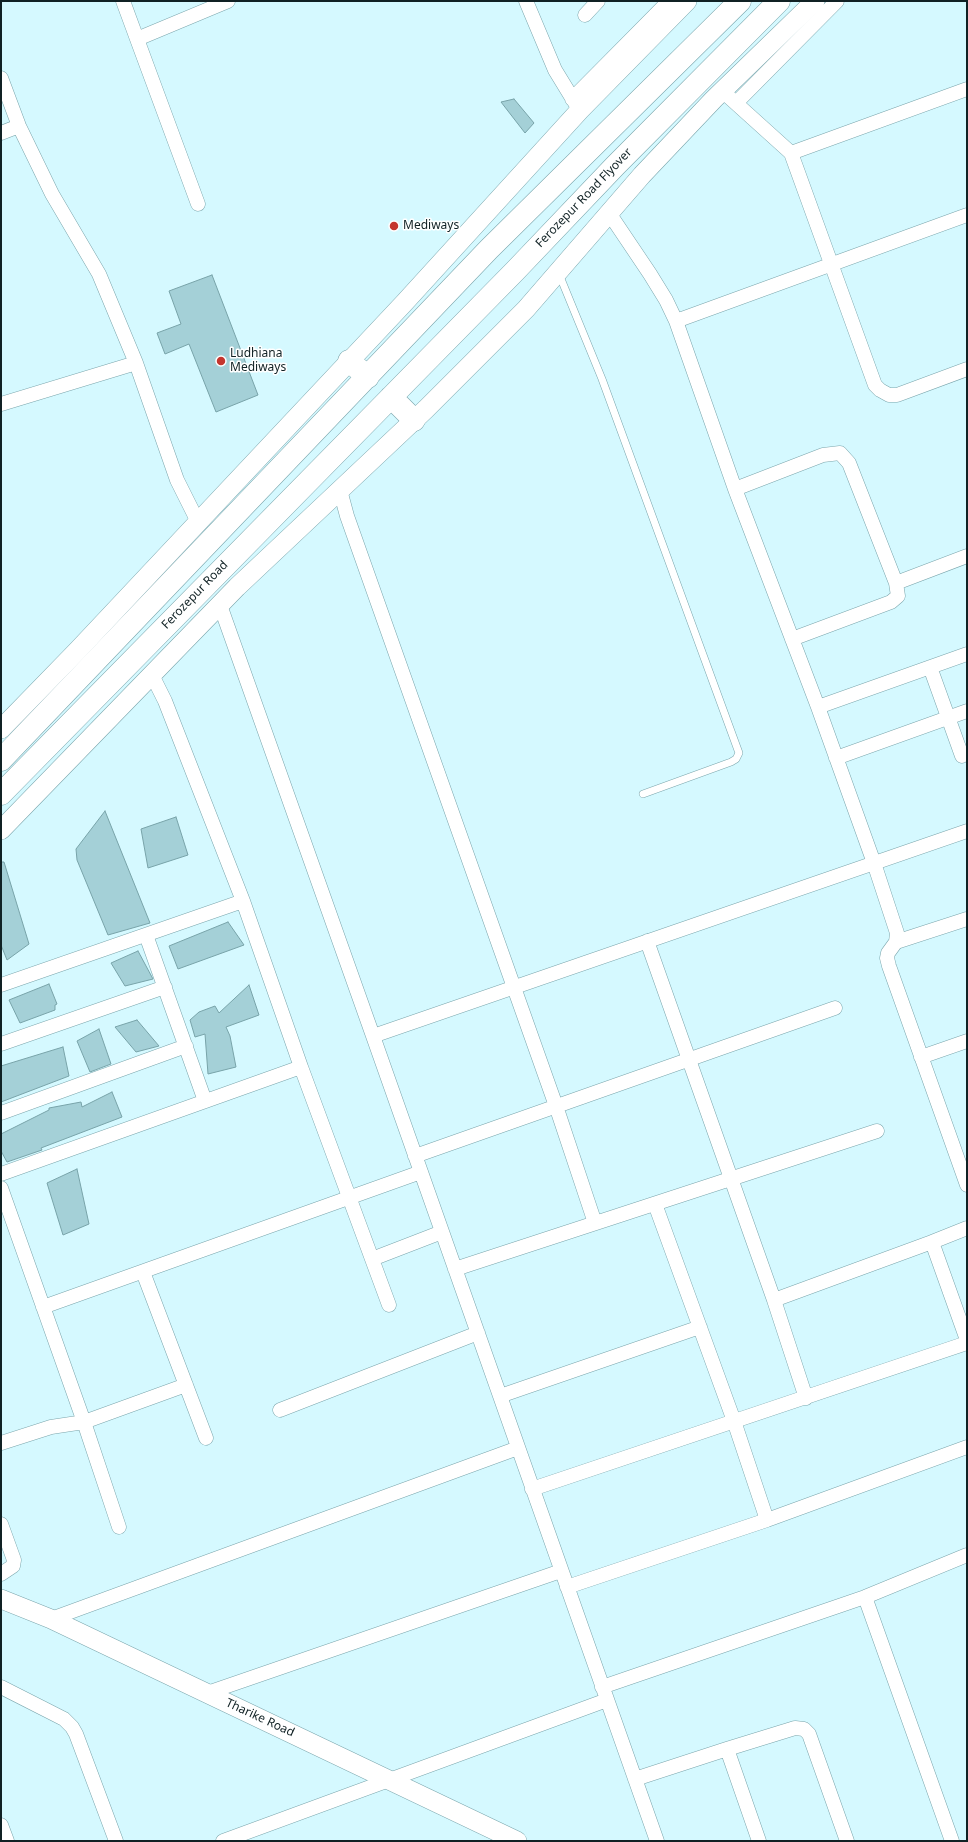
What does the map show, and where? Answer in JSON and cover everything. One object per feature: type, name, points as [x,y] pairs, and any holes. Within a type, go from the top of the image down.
[{"type":"highway","points":[[1,760],[489,249],[740,1]]},
{"type":"highway","name":"Ferozepur Road Flyover","points":[[390,397],[779,1]]},
{"type":"highway","points":[[349,361],[368,377]]},
{"type":"highway","points":[[390,397],[414,420]]},
{"type":"highway","name":"Ferozepur Road","points":[[1,794],[390,397]]},
{"type":"main road","points":[[1,729],[349,361],[576,105],[687,1]]},
{"type":"main road","points":[[1,830],[220,605],[414,420],[526,309],[642,175],[729,97],[814,1]]},
{"type":"main road","name":"Tharike Road","points":[[1,1599],[51,1619],[517,1841]]},
{"type":"street","points":[[123,1],[198,204]]},
{"type":"street","points":[[137,38],[228,1]]},
{"type":"street","points":[[526,1],[555,70],[576,105],[670,1]]},
{"type":"street","points":[[585,14],[598,1]]},
{"type":"street","points":[[837,1],[729,97],[791,153],[872,378],[880,390],[889,395],[897,395],[967,369]]},
{"type":"street","points":[[1,78],[19,126],[52,194],[99,274],[136,363],[177,480],[198,522]]},
{"type":"street","points":[[791,153],[967,89]]},
{"type":"street","points":[[1,133],[19,126]]},
{"type":"street","points":[[609,213],[650,274],[666,300],[676,321],[735,489],[818,707],[895,924],[897,933],[896,942],[888,953],[887,958],[967,1185]]},
{"type":"street","points":[[676,321],[967,215]]},
{"type":"street","points":[[1,404],[136,363]]},
{"type":"street","points":[[735,489],[823,454],[840,453],[849,463],[896,583],[898,596],[891,602],[792,639]]},
{"type":"street","points":[[340,490],[347,516],[556,1106],[595,1223]]},
{"type":"street","points":[[896,583],[967,556]]},
{"type":"street","points":[[220,605],[657,1841]]},
{"type":"street","points":[[818,707],[967,654]]},
{"type":"street","points":[[930,667],[962,756]]},
{"type":"street","points":[[152,674],[165,701],[243,901],[301,1067],[389,1305]]},
{"type":"street","points":[[836,758],[967,711]]},
{"type":"street","points":[[373,1036],[967,831]]},
{"type":"street","points":[[1,985],[243,901]]},
{"type":"street","points":[[896,942],[967,919]]},
{"type":"street","points":[[146,935],[205,1101]]},
{"type":"street","points":[[647,942],[774,1300],[806,1398]]},
{"type":"street","points":[[1,1044],[165,987]]},
{"type":"street","points":[[415,1156],[835,1008]]},
{"type":"street","points":[[921,1057],[967,1041]]},
{"type":"street","points":[[1,1113],[186,1046]]},
{"type":"street","points":[[1,1174],[301,1067]]},
{"type":"street","points":[[455,1269],[877,1131]]},
{"type":"street","points":[[44,1307],[421,1172]]},
{"type":"street","points":[[1,1188],[44,1307],[119,1527]]},
{"type":"street","points":[[655,1204],[734,1421],[768,1520]]},
{"type":"street","points":[[774,1300],[967,1228]]},
{"type":"street","points":[[372,1259],[442,1232]]},
{"type":"street","points":[[532,1489],[806,1398],[967,1342],[932,1242]]},
{"type":"street","points":[[143,1272],[206,1438]]},
{"type":"street","points":[[500,1396],[700,1327]]},
{"type":"street","points":[[280,1410],[478,1334]]},
{"type":"street","points":[[1,1443],[51,1427],[84,1422],[186,1385]]},
{"type":"street","points":[[567,1588],[768,1520],[967,1447]]},
{"type":"street","points":[[51,1619],[518,1448]]},
{"type":"street","points":[[1,1524],[14,1560],[13,1566],[1,1574]]},
{"type":"street","points":[[223,1841],[238,1838],[391,1780],[605,1693],[865,1596],[967,1555]]},
{"type":"street","points":[[207,1693],[561,1571]]},
{"type":"street","points":[[865,1596],[952,1841]]},
{"type":"street","points":[[1,1687],[64,1719],[72,1727],[76,1734],[116,1841]]},
{"type":"street","points":[[635,1779],[727,1748],[795,1728],[804,1729],[809,1734],[846,1841]]},
{"type":"street","points":[[727,1748],[759,1841]]},
{"type":"street","points":[[1,1825],[7,1841]]},
{"type":"lane","points":[[558,272],[604,386],[738,753],[736,759],[731,762],[643,794]]},
{"type":"building","points":[[514,99],[534,123],[525,133],[501,102]]},
{"type":"building","points":[[212,275],[258,395],[216,412],[189,344],[165,354],[157,333],[181,324],[169,291]]},
{"type":"building","points":[[105,811],[150,923],[108,935],[77,860],[76,849]]},
{"type":"building","points":[[176,817],[188,855],[148,868],[141,829]]},
{"type":"building","points":[[1,862],[4,862],[29,944],[7,960],[1,945]]},
{"type":"building","points":[[228,922],[244,945],[178,969],[169,946]]},
{"type":"building","points":[[138,951],[153,979],[125,986],[111,963]]},
{"type":"building","points":[[49,984],[57,1004],[55,1005],[55,1010],[20,1023],[9,1000]]},
{"type":"building","points":[[249,985],[259,1015],[226,1027],[230,1036],[236,1067],[208,1074],[205,1034],[195,1037],[190,1020],[199,1012],[215,1006],[219,1013]]},
{"type":"building","points":[[137,1020],[159,1046],[136,1052],[115,1027]]},
{"type":"building","points":[[99,1029],[111,1064],[90,1072],[77,1041]]},
{"type":"building","points":[[63,1047],[69,1076],[1,1102],[1,1066]]},
{"type":"building","points":[[112,1092],[122,1117],[41,1148],[42,1150],[7,1162],[1,1151],[1,1134],[49,1110],[49,1108],[81,1102],[82,1107]]},
{"type":"building","points":[[77,1169],[89,1224],[63,1235],[47,1183]]},
{"type":"place","name":"Mediways","points":[[394,226]]},
{"type":"place","name":"Ludhiana Mediways","points":[[221,361]]}]
